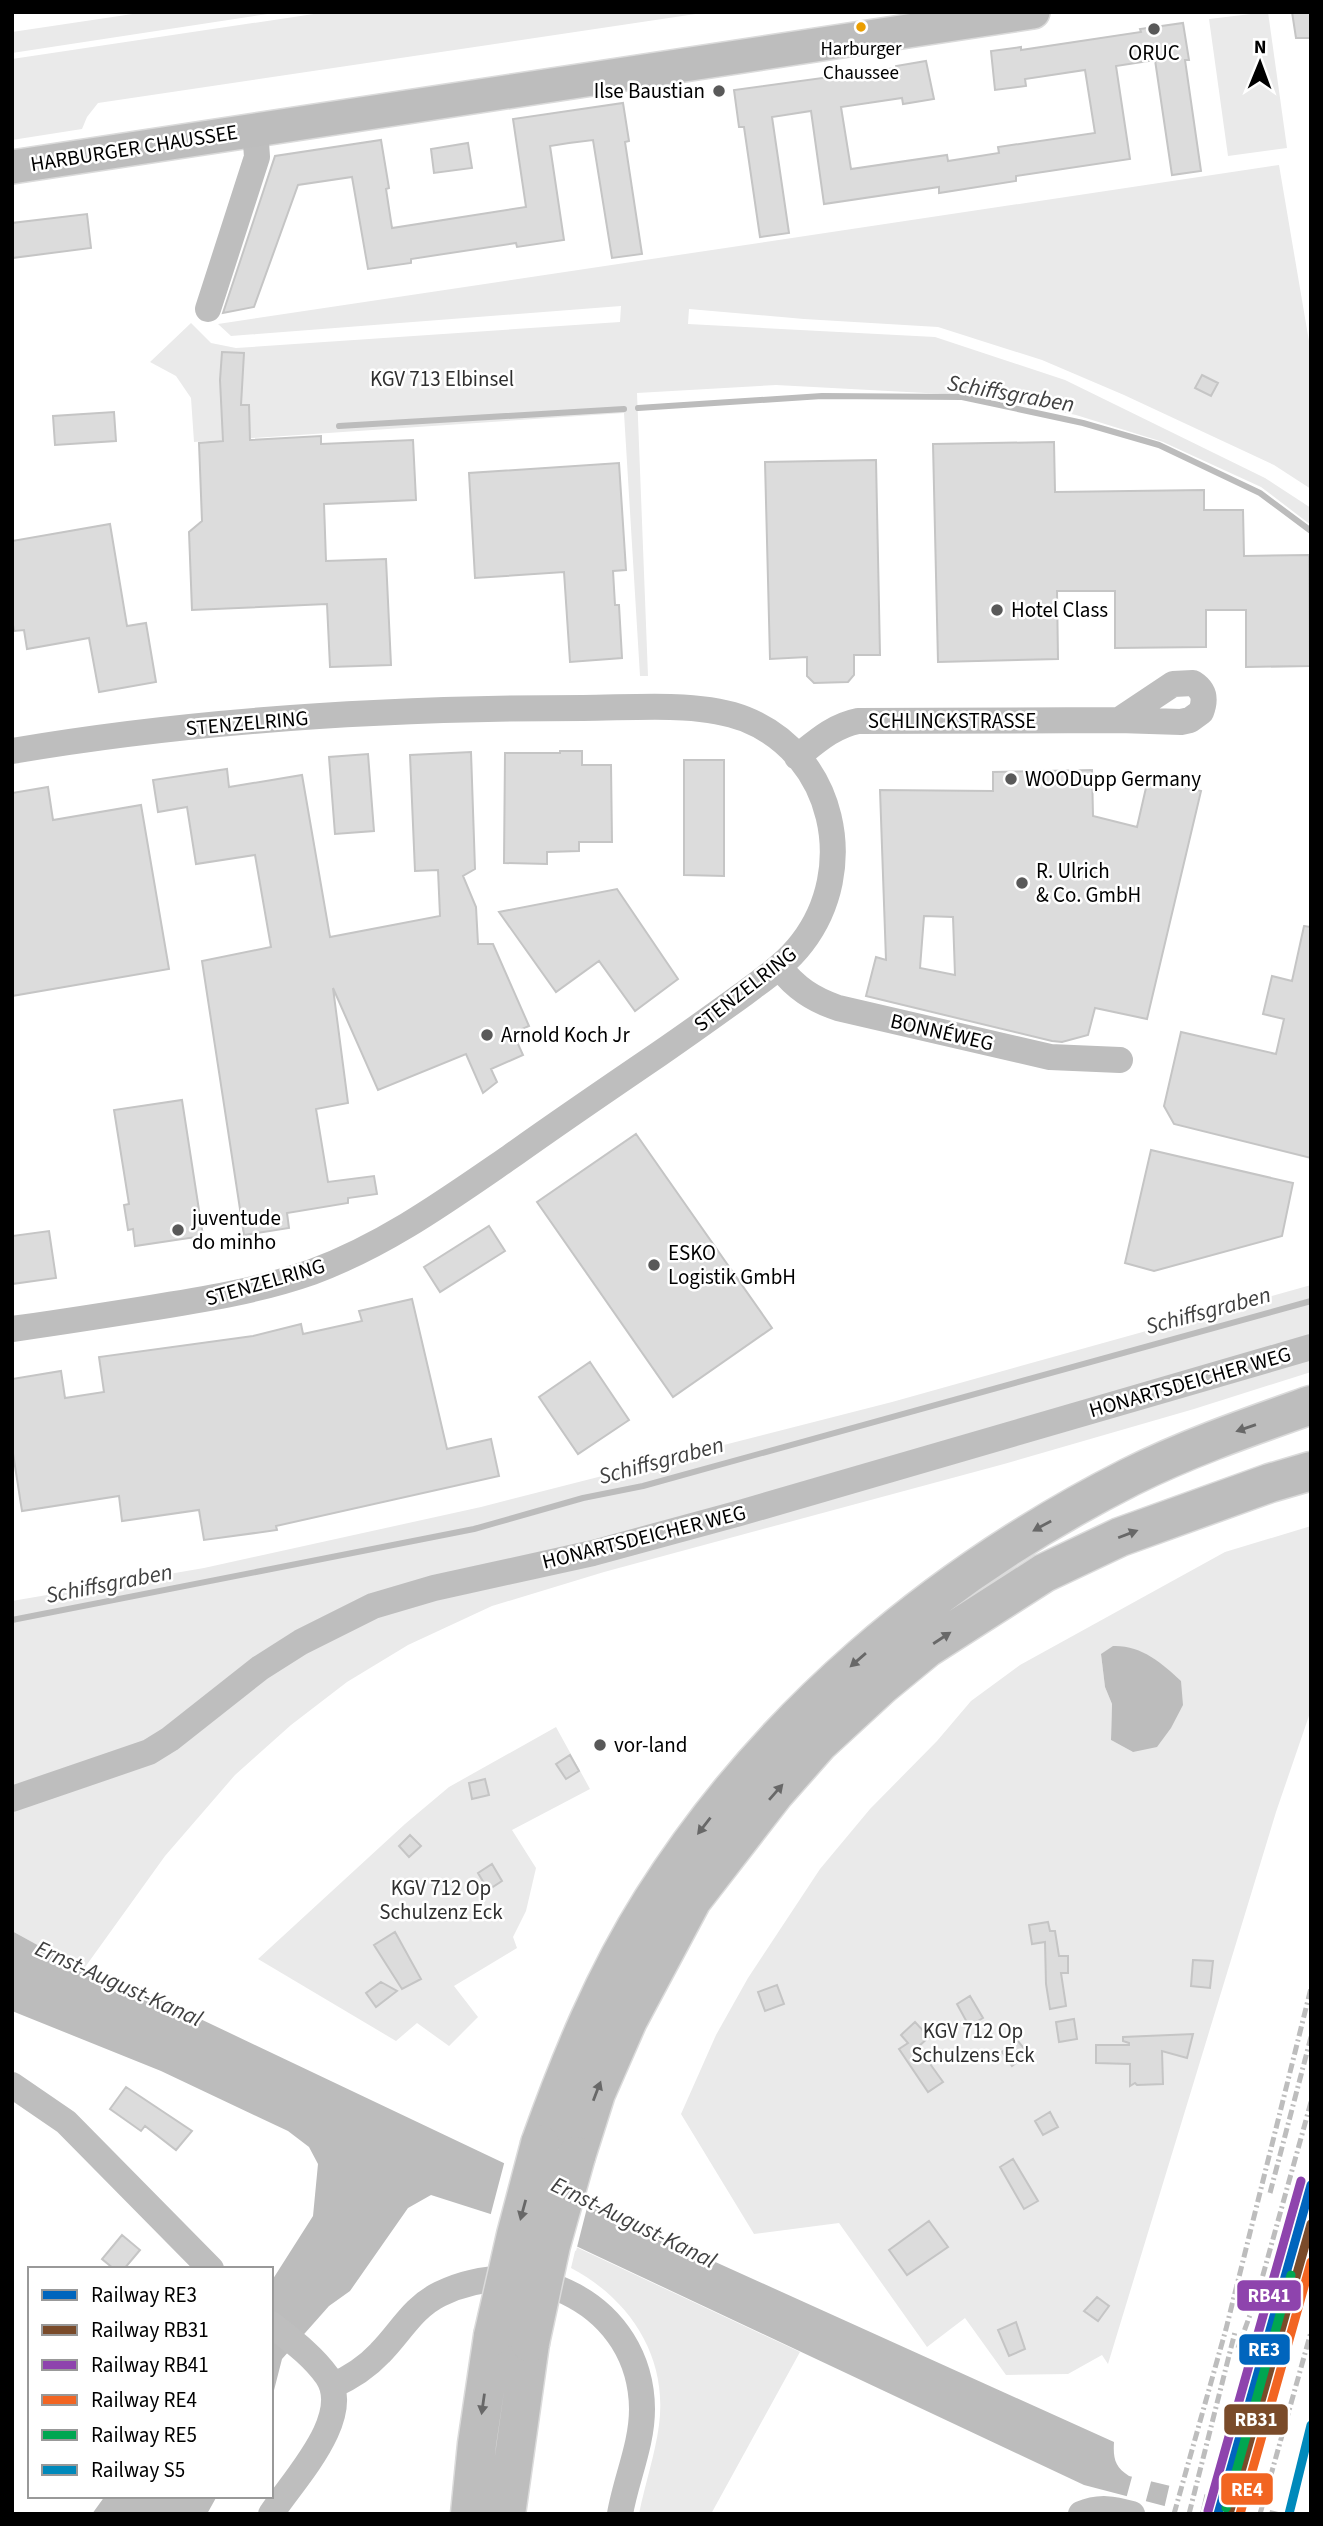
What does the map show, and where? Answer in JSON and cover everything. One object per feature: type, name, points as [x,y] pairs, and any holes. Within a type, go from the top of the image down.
[{"type":"highway","points":[[470,2514],[493,2336],[540,2144],[567,2068],[593,2010],[651,1902],[694,1839],[752,1764],[812,1700],[958,1580],[1031,1532],[1130,1477],[1221,1437],[1311,1405]]},
{"type":"highway","points":[[506,2514],[530,2343],[551,2245],[576,2156],[596,2093],[628,2020],[692,1900],[774,1794],[819,1743],[927,1648],[1044,1573],[1120,1537],[1311,1471]]},
{"type":"main road","name":"HARBURGER CHAUSSEE","points":[[12,167],[1033,12]]},
{"type":"street","name":"HARBURGER CHAUSSEE","points":[[208,309],[257,157],[255,128]]},
{"type":"street","name":"STENZELRING","points":[[12,751],[112,734],[340,715],[467,709],[706,710],[744,719],[777,739],[797,757],[816,781],[828,812],[833,844],[832,877],[828,894],[802,944],[779,967],[448,1200],[371,1246],[311,1272],[238,1293],[12,1329]]},
{"type":"street","name":"SCHLINCKSTRASSE","points":[[797,757],[839,726],[858,721],[1119,720]]},
{"type":"street","name":"BONNÉWEG","points":[[779,967],[803,993],[838,1008],[1050,1057],[1120,1060]]},
{"type":"street","name":"HONARTSDEICHER WEG","points":[[12,1799],[149,1752],[170,1739],[260,1668],[301,1642],[385,1602],[474,1578],[593,1553],[740,1513],[1311,1347]]},
{"type":"street","points":[[12,2085],[66,2122],[209,2267]]},
{"type":"street","points":[[332,2386],[362,2370],[382,2352],[421,2306],[452,2289],[481,2280],[514,2278],[534,2280],[565,2290],[611,2325],[629,2355],[639,2389],[641,2423],[620,2514]]},
{"type":"street","points":[[271,2514],[321,2442],[332,2418],[335,2398],[332,2386],[314,2360],[273,2326]]},
{"type":"street","points":[[1081,2514],[1092,2509],[1106,2508],[1132,2514]]},
{"type":"green space","points":[[146,12],[281,12],[12,53],[12,32]]},
{"type":"green space","points":[[327,12],[709,12],[98,103],[82,129],[12,140],[12,59]]},
{"type":"green space","points":[[1268,12],[1287,148],[1228,156],[1209,19]]},
{"type":"green space","name":"KGV 713 Elbinsel","points":[[1279,165],[1311,353],[1311,489],[1274,465],[1124,395],[1042,360],[938,327],[689,309],[688,324],[935,337],[1065,380],[1265,478],[1311,508],[1311,525],[1261,487],[1163,442],[1076,415],[982,396],[776,385],[637,393],[648,676],[640,676],[624,413],[194,442],[191,398],[176,376],[150,362],[191,323],[211,343],[236,348],[620,322],[621,306],[231,336],[218,324]]},
{"type":"green space","points":[[1311,1285],[1311,1372],[1004,1464],[604,1572],[492,1606],[408,1645],[347,1682],[291,1725],[235,1775],[165,1856],[83,1970],[12,1931],[12,1601],[204,1568],[481,1507],[892,1402]]},
{"type":"green space","name":"KGV 712 Op Schulzens Eck","points":[[1311,1526],[1311,1710],[1276,1812],[1108,2364],[1102,2355],[1068,2374],[1006,2375],[965,2318],[927,2347],[839,2223],[754,2234],[681,2114],[716,2035],[748,1978],[820,1869],[870,1809],[937,1741],[971,1701],[1020,1665],[1225,1552]],"holes":[[[1101,1654],[1133,1752],[1111,1740],[1112,1704],[1105,1687]]]},
{"type":"green space","name":"KGV 712 Op Schulzenz Eck","points":[[556,1727],[590,1789],[512,1830],[536,1868],[526,1911],[513,1937],[517,1948],[454,1986],[478,2017],[449,2046],[417,2023],[396,2041],[258,1959],[449,1787]]},
{"type":"green space","points":[[576,2247],[800,2352],[711,2514],[639,2514],[659,2425],[657,2376],[651,2354],[627,2313],[611,2296],[571,2268]]},
{"type":"shaded area","points":[[1113,1646],[1142,1652],[1159,1662],[1181,1681],[1183,1705],[1157,1747],[1133,1752],[1111,1740],[1112,1704],[1105,1687],[1101,1654]]},
{"type":"shaded area","points":[[12,1931],[125,1993],[154,1997],[649,2232],[1114,2442],[1116,2462],[1129,2476],[1287,2514],[1195,2514],[1084,2485],[544,2231],[431,2195],[408,2208],[350,2291],[329,2306],[282,2359],[273,2394],[273,2279],[313,2216],[318,2164],[309,2147],[288,2131],[161,2071],[12,2011]]},
{"type":"shaded area","points":[[104,2498],[216,2498],[207,2514],[92,2514]]},
{"type":"pier","points":[[505,2160],[589,2200],[576,2251],[543,2235],[490,2217]]},
{"type":"pier","points":[[1133,2473],[1152,2478],[1145,2504],[1126,2499]]},
{"type":"pier","points":[[1170,2483],[1205,2492],[1200,2514],[1181,2514],[1164,2509]]},
{"type":"pier","points":[[1211,2493],[1271,2507],[1269,2514],[1206,2514]]},
{"type":"building","points":[[1292,12],[1311,12],[1311,38],[1296,38]]},
{"type":"building","points":[[1183,23],[1189,60],[1185,60],[1201,171],[1172,175],[1155,60],[1116,66],[1130,159],[1016,176],[1016,181],[939,193],[939,187],[824,204],[811,111],[772,117],[789,233],[760,237],[744,127],[739,127],[734,90],[896,68],[926,61],[934,99],[903,104],[902,98],[841,107],[851,169],[947,155],[948,161],[999,153],[998,147],[1095,133],[1085,70],[1025,79],[1026,86],[995,90],[991,51],[1021,47],[1021,50]]},
{"type":"building","points":[[623,103],[629,141],[625,142],[642,254],[612,258],[593,140],[569,143],[550,146],[564,240],[517,247],[516,243],[411,259],[411,263],[368,269],[352,177],[298,185],[254,307],[223,313],[275,156],[381,140],[392,228],[526,207],[513,119]]},
{"type":"building","points":[[468,143],[472,168],[434,173],[431,149]]},
{"type":"building","points":[[87,214],[91,248],[12,258],[12,223]]},
{"type":"building","points":[[222,352],[244,353],[241,405],[249,405],[250,440],[321,436],[321,444],[413,440],[416,500],[324,504],[326,561],[386,559],[391,665],[330,667],[327,604],[192,610],[189,532],[202,521],[199,443],[223,441],[220,380]]},
{"type":"building","points":[[1202,375],[1218,383],[1211,396],[1195,388]]},
{"type":"building","points":[[114,412],[116,441],[55,445],[53,416]]},
{"type":"building","points":[[1054,442],[1055,492],[1204,490],[1204,510],[1243,510],[1244,556],[1309,555],[1310,666],[1246,667],[1246,610],[1206,610],[1206,647],[1115,648],[1115,591],[1057,591],[1058,659],[938,662],[933,444]]},
{"type":"building","points":[[876,460],[880,655],[854,655],[854,675],[848,682],[814,683],[807,676],[807,657],[770,659],[765,462]]},
{"type":"building","points":[[619,463],[626,570],[613,571],[615,605],[619,605],[622,658],[570,662],[564,572],[475,578],[469,473]]},
{"type":"building","points":[[110,524],[127,626],[146,623],[156,682],[99,692],[89,638],[27,649],[24,630],[14,631],[12,541]]},
{"type":"building","points":[[582,751],[582,765],[611,765],[612,842],[579,842],[579,851],[547,852],[547,864],[504,863],[505,753]]},
{"type":"building","points":[[471,752],[475,869],[463,876],[476,907],[478,944],[493,944],[529,1026],[513,1033],[523,1055],[491,1069],[497,1082],[483,1093],[466,1054],[378,1090],[333,988],[348,1103],[316,1109],[328,1182],[374,1176],[377,1194],[348,1198],[348,1203],[287,1213],[289,1228],[244,1235],[202,961],[271,947],[255,855],[196,864],[187,807],[158,812],[153,780],[227,769],[229,787],[302,775],[330,937],[440,916],[438,870],[415,871],[410,755]]},
{"type":"building","points":[[368,754],[374,831],[335,834],[329,757]]},
{"type":"building","points":[[684,760],[724,760],[724,876],[684,875]]},
{"type":"building","points":[[1092,770],[1093,816],[1137,827],[1148,779],[1201,791],[1147,1019],[1095,1008],[1088,1035],[1062,1042],[866,996],[876,957],[886,960],[880,790],[993,791],[993,772]],"holes":[[[924,916],[953,917],[955,975],[920,968]]]},
{"type":"building","points":[[48,787],[53,820],[141,805],[169,969],[12,996],[12,793]]},
{"type":"building","points":[[617,889],[678,979],[635,1011],[599,961],[556,992],[499,912]]},
{"type":"building","points":[[1304,926],[1311,927],[1311,1158],[1174,1124],[1164,1106],[1181,1032],[1276,1054],[1284,1019],[1263,1014],[1272,976],[1292,981]]},
{"type":"building","points":[[182,1100],[203,1236],[135,1246],[133,1229],[128,1230],[124,1205],[129,1204],[114,1110]]},
{"type":"building","name":"ESKO Logistik GmbH","points":[[636,1134],[772,1328],[673,1397],[537,1202]]},
{"type":"building","points":[[1151,1150],[1293,1183],[1282,1236],[1154,1271],[1125,1263]]},
{"type":"building","points":[[489,1226],[505,1251],[440,1292],[424,1267]]},
{"type":"building","points":[[49,1231],[56,1278],[12,1284],[12,1236]]},
{"type":"building","points":[[412,1299],[447,1449],[491,1439],[499,1476],[276,1526],[277,1530],[204,1540],[199,1510],[122,1521],[119,1496],[22,1511],[12,1447],[12,1379],[61,1371],[65,1398],[104,1392],[99,1357],[253,1336],[301,1324],[303,1334],[362,1321],[359,1311]]},
{"type":"building","points":[[590,1362],[629,1420],[578,1454],[539,1397]]},
{"type":"building","points":[[570,1755],[579,1771],[566,1779],[556,1764]]},
{"type":"building","points":[[485,1779],[489,1795],[472,1799],[469,1783]]},
{"type":"building","points":[[410,1835],[421,1846],[409,1857],[399,1846]]},
{"type":"building","points":[[492,1864],[502,1881],[488,1890],[478,1873]]},
{"type":"building","points":[[1048,1922],[1050,1931],[1055,1931],[1059,1956],[1068,1956],[1068,1973],[1061,1973],[1066,2006],[1050,2009],[1046,1984],[1045,1942],[1032,1944],[1029,1925]]},
{"type":"building","points":[[395,1932],[421,1979],[402,1989],[374,1945]]},
{"type":"building","points":[[1193,1960],[1213,1961],[1210,1988],[1191,1986]]},
{"type":"building","points":[[381,1982],[397,1991],[376,2007],[366,1993]]},
{"type":"building","points":[[777,1985],[784,2004],[765,2011],[758,1992]]},
{"type":"building","points":[[970,1996],[983,2018],[969,2026],[957,2004]]},
{"type":"building","points":[[1074,2019],[1077,2039],[1059,2042],[1056,2022]]},
{"type":"building","points":[[915,2022],[929,2037],[918,2047],[943,2082],[928,2092],[899,2049],[908,2043],[901,2035]]},
{"type":"building","points":[[1193,2034],[1187,2058],[1162,2051],[1163,2084],[1135,2083],[1130,2086],[1130,2064],[1096,2063],[1096,2045],[1129,2045],[1123,2041],[1123,2037]]},
{"type":"building","points":[[1017,2040],[1028,2053],[1012,2066],[1002,2052]]},
{"type":"building","points":[[126,2087],[192,2131],[176,2150],[145,2126],[141,2131],[110,2109]]},
{"type":"building","points":[[1050,2112],[1058,2127],[1043,2135],[1035,2121]]},
{"type":"building","points":[[1013,2159],[1038,2201],[1024,2209],[1000,2167]]},
{"type":"building","points":[[929,2221],[948,2247],[907,2275],[889,2250]]},
{"type":"building","points":[[122,2235],[140,2250],[126,2267],[112,2267],[102,2259]]},
{"type":"building","points":[[1097,2297],[1109,2306],[1098,2321],[1084,2311]]},
{"type":"building","points":[[1016,2322],[1025,2349],[1009,2356],[998,2330]]},
{"type":"waterway","name":"Schiffsgraben","points":[[638,408],[822,396],[962,397],[1083,423],[1159,445],[1260,493],[1311,531]]},
{"type":"waterway","name":"Schiffsgraben","points":[[339,426],[624,409]]},
{"type":"waterway","name":"Schiffsgraben","points":[[12,1620],[474,1529],[583,1498],[643,1486],[1311,1301]]},
{"type":"railway","points":[[1174,2514],[1226,2329],[1311,1988]]},
{"type":"railway","points":[[1270,2193],[1311,2037]]},
{"type":"railway","points":[[1238,2348],[1258,2293],[1311,2102]]},
{"type":"railway","points":[[1231,2514],[1311,2227]]},
{"type":"railway","points":[[1189,2514],[1235,2332]]},
{"type":"railway","points":[[1260,2514],[1311,2332]]},
{"type":"rail line","name":"RB41","points":[[1208,2511],[1301,2181]]},
{"type":"rail line","name":"RE3","points":[[1218,2514],[1311,2185]]},
{"type":"rail line","name":"RB31","points":[[1229,2514],[1311,2224]]},
{"type":"rail line","name":"RE4","points":[[1240,2514],[1311,2262]]},
{"type":"rail line","name":"RE5","points":[[1226,2508],[1291,2275]]},
{"type":"rail line","name":"S5","points":[[1289,2514],[1311,2425]]},
{"type":"place","name":"Harburger Chaussee","points":[[861,27]]},
{"type":"place","name":"ORUC","points":[[1154,29]]},
{"type":"place","name":"Ilse Baustian","points":[[719,91]]},
{"type":"place","name":"Hotel Class","points":[[997,610]]},
{"type":"place","name":"WOODupp Germany","points":[[1011,779]]},
{"type":"place","name":"R. Ulrich & Co. GmbH","points":[[1022,883]]},
{"type":"place","name":"Arnold Koch Jr","points":[[487,1035]]},
{"type":"place","name":"juventude do minho","points":[[178,1230]]},
{"type":"place","name":"ESKO Logistik GmbH","points":[[654,1265]]},
{"type":"place","name":"vor-land","points":[[600,1745]]},
{"type":"water label","name":"Ernst-August-Kanal","points":[[119,1983]]},
{"type":"water label","name":"Ernst-August-Kanal","points":[[634,2222]]}]
